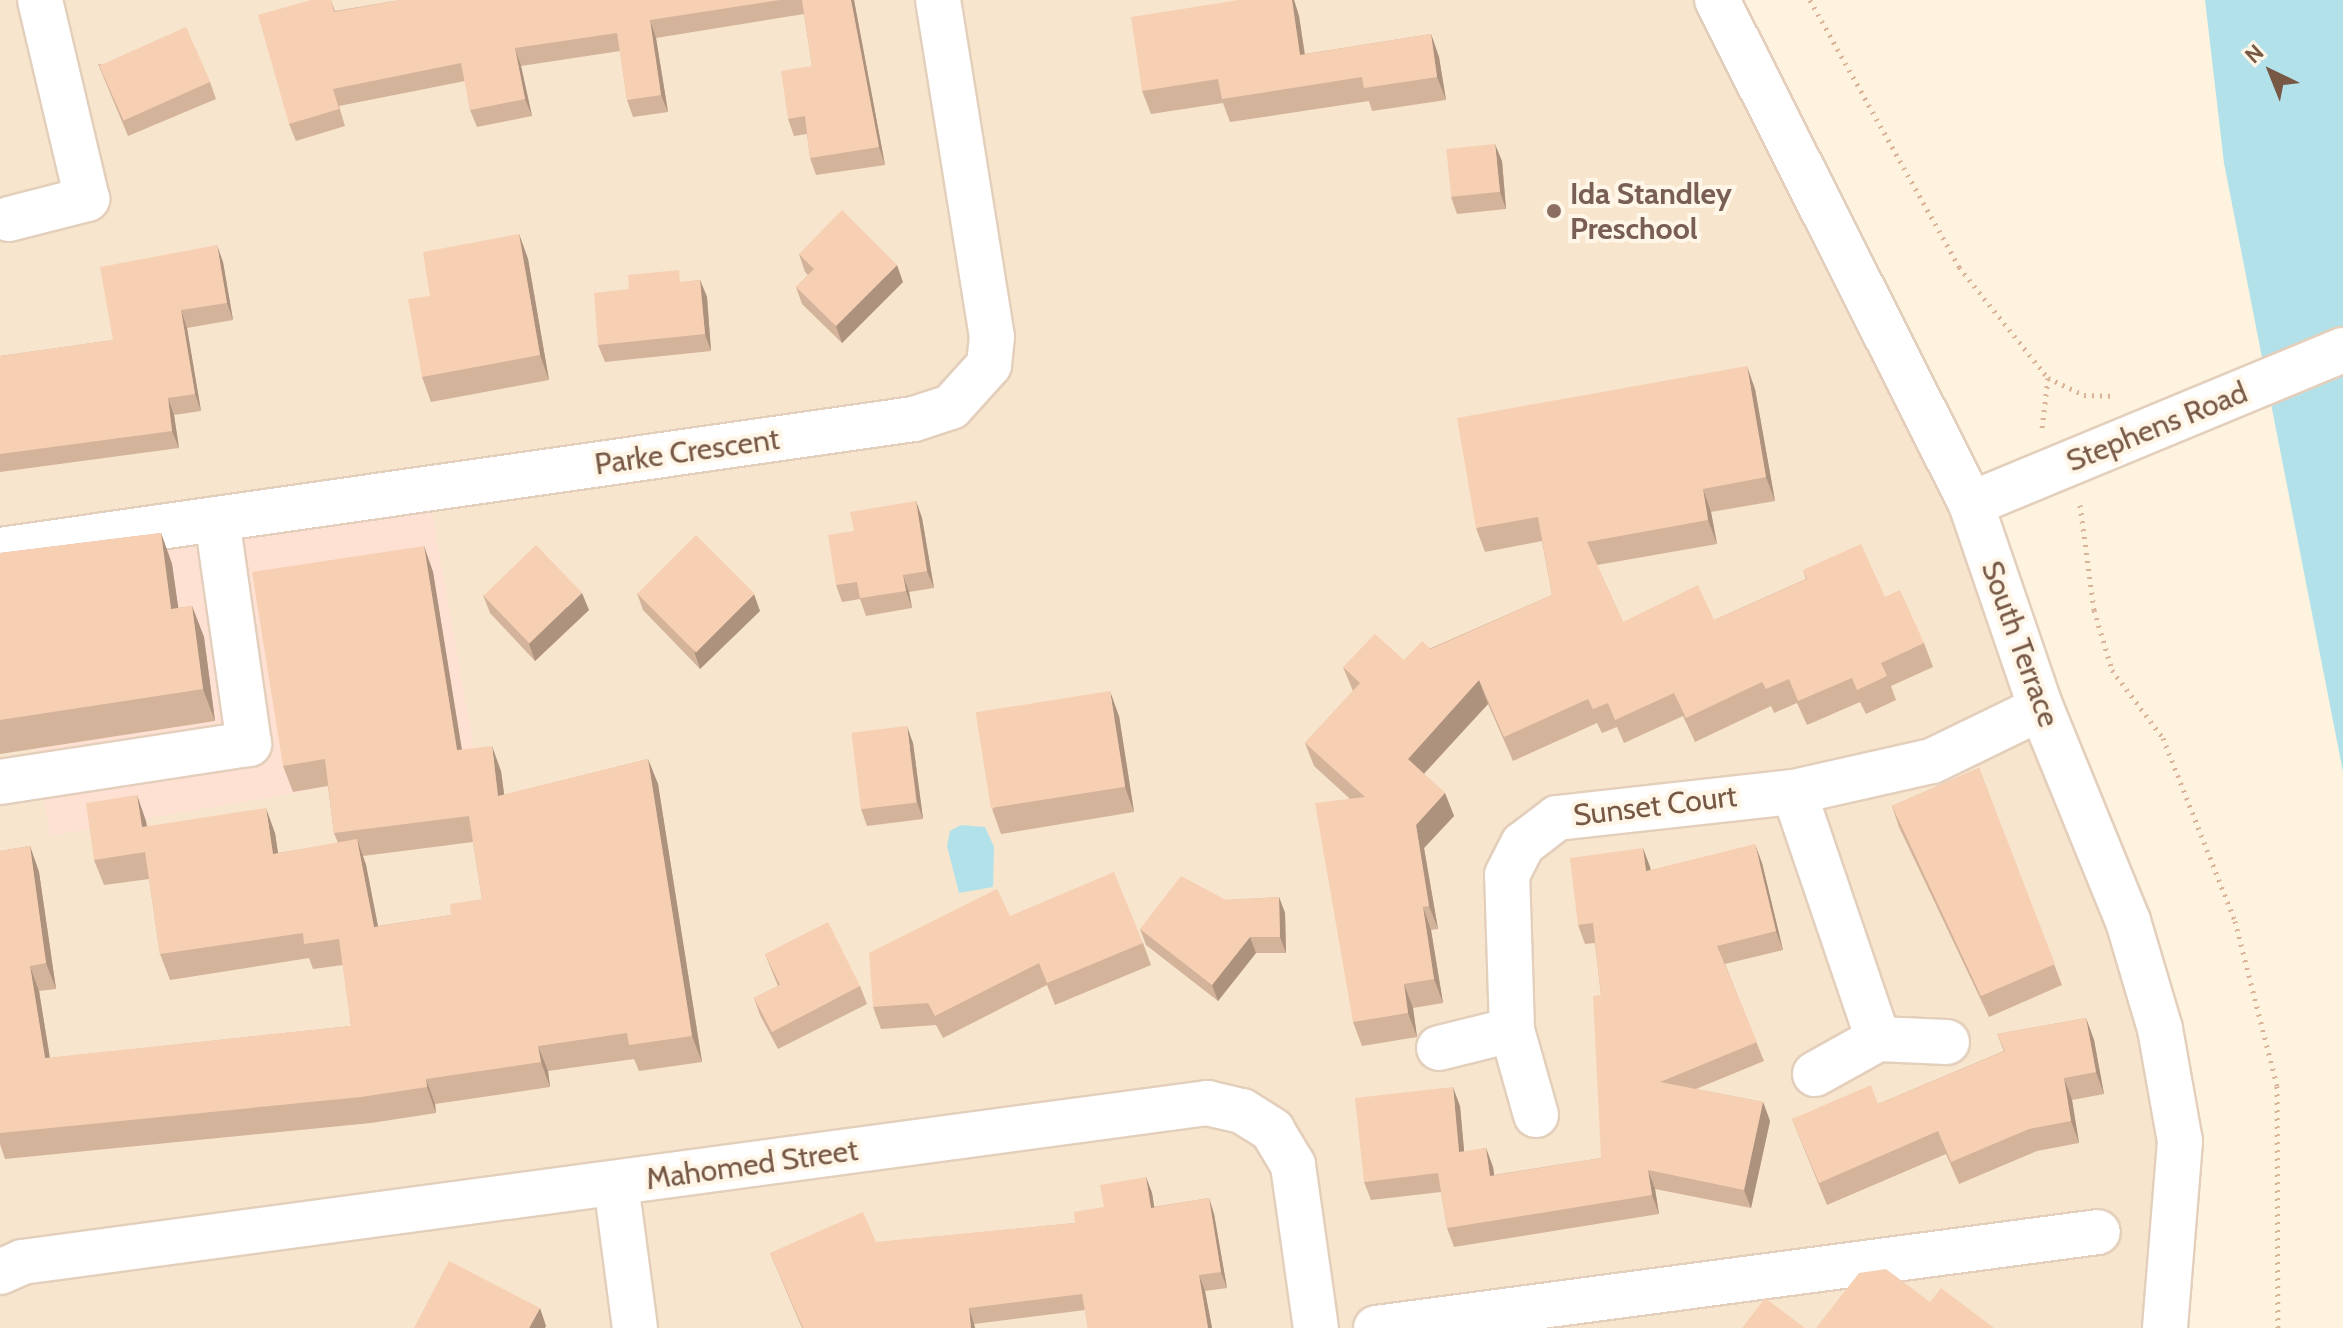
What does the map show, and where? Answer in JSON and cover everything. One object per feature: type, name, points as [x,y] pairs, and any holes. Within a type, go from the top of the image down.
[{"type":"street","points":[[9,219],[87,199],[40,0]]},
{"type":"street","name":"Parke Crescent","points":[[0,550],[914,419],[951,407],[989,365],[992,337],[938,0]]},
{"type":"street","name":"South Terrace","points":[[1717,0],[1971,504],[2041,708],[2128,921],[2160,1029],[2180,1141],[2165,1328]]},
{"type":"street","name":"Stephens Road","points":[[1971,504],[2343,350]]},
{"type":"street","points":[[0,782],[249,744],[217,519]]},
{"type":"street","name":"Sunset Court","points":[[1536,1115],[1512,1030],[1507,875],[1523,844],[1557,818],[1794,792],[1932,761],[2041,708]]},
{"type":"street","points":[[1794,792],[1878,1039]]},
{"type":"street","points":[[1439,1048],[1512,1030]]},
{"type":"street","points":[[1815,1074],[1878,1039],[1947,1042]]},
{"type":"street","name":"Mahomed Street","points":[[7,1264],[1207,1103],[1242,1111],[1272,1130],[1293,1165],[1316,1328]]},
{"type":"street","points":[[616,1184],[635,1328]]},
{"type":"street","points":[[1376,1328],[2098,1232]]},
{"type":"path","points":[[1810,0],[1959,267],[2048,378],[2041,432],[2064,466],[2084,513],[2094,610],[2112,670],[2163,738],[2235,921],[2277,1086],[2278,1328]]},
{"type":"shaded area","points":[[0,0],[1717,0],[1971,504],[2160,1029],[2165,1328],[0,1328]]},
{"type":"shaded area","points":[[428,489],[476,761],[50,836],[3,564]]},
{"type":"water","points":[[2205,0],[2343,0],[2343,772],[2224,163]]},
{"type":"water","points":[[961,825],[985,827],[994,847],[993,887],[959,893],[947,846],[950,831]]},
{"type":"building","points":[[311,0],[331,0],[334,12],[400,0],[780,0],[650,20],[661,95],[627,100],[617,33],[515,48],[525,99],[470,110],[461,63],[333,89],[339,109],[289,124],[258,15]]},
{"type":"building","points":[[802,0],[851,0],[879,147],[810,158],[805,116],[788,119],[781,71],[812,66]]},
{"type":"building","points":[[1239,0],[1292,0],[1300,55],[1431,34],[1437,77],[1364,88],[1362,77],[1222,99],[1218,79],[1142,91],[1131,17]]},
{"type":"building","points":[[186,27],[210,82],[124,120],[99,66]]},
{"type":"building","points":[[1495,144],[1500,192],[1451,197],[1446,149]]},
{"type":"building","points":[[842,210],[897,265],[836,326],[796,287],[814,269],[799,254]]},
{"type":"building","points":[[519,234],[540,355],[422,377],[408,299],[430,296],[423,252]]},
{"type":"building","points":[[217,245],[227,303],[181,310],[195,394],[168,398],[172,431],[0,454],[0,356],[113,340],[100,267]]},
{"type":"building","points":[[679,270],[680,282],[700,280],[705,334],[598,345],[594,293],[629,289],[628,275]]},
{"type":"building","points":[[1747,366],[1766,477],[1703,489],[1708,520],[1587,542],[1623,622],[1698,585],[1714,620],[1807,579],[1803,570],[1861,544],[1885,597],[1900,590],[1924,643],[1881,663],[1887,676],[1857,690],[1852,678],[1798,701],[1789,679],[1766,689],[1762,682],[1686,718],[1674,693],[1615,720],[1608,703],[1593,709],[1588,699],[1504,737],[1479,680],[1408,759],[1445,793],[1416,825],[1429,906],[1423,907],[1434,979],[1404,984],[1408,1013],[1353,1022],[1315,803],[1365,797],[1305,743],[1360,683],[1343,667],[1375,634],[1404,660],[1422,641],[1431,649],[1552,595],[1538,517],[1476,528],[1457,418]]},
{"type":"building","points":[[916,501],[927,571],[903,575],[906,591],[860,598],[857,582],[836,585],[828,535],[854,531],[850,512]]},
{"type":"building","points":[[161,533],[171,609],[192,606],[203,689],[0,720],[0,553]]},
{"type":"building","points":[[696,535],[755,594],[696,652],[637,594]]},
{"type":"building","points":[[536,545],[582,592],[529,643],[483,596]]},
{"type":"building","points":[[424,546],[457,750],[492,746],[498,796],[648,759],[692,1036],[629,1045],[627,1033],[538,1046],[541,1062],[426,1079],[427,1087],[361,1097],[0,1133],[0,851],[30,846],[46,963],[30,966],[45,1058],[351,1026],[339,939],[304,944],[303,933],[160,954],[145,852],[94,860],[86,803],[137,795],[142,827],[266,808],[273,854],[357,839],[374,927],[451,915],[450,904],[482,899],[469,816],[334,833],[325,759],[283,766],[252,572]]},
{"type":"building","points":[[1110,691],[1125,787],[991,808],[976,712]]},
{"type":"building","points":[[907,726],[916,802],[861,809],[851,733]]},
{"type":"building","points":[[1979,768],[2055,964],[1981,996],[1892,806]]},
{"type":"building","points":[[1755,844],[1776,931],[1717,946],[1757,1042],[1660,1082],[1763,1102],[1744,1190],[1648,1170],[1652,1195],[1447,1228],[1438,1173],[1364,1182],[1355,1098],[1453,1087],[1459,1152],[1486,1148],[1490,1176],[1601,1158],[1593,996],[1601,995],[1593,923],[1578,925],[1570,858],[1643,848],[1646,871]]},
{"type":"building","points":[[1114,872],[1143,943],[1047,983],[1039,963],[935,1016],[928,1003],[873,1007],[869,953],[997,889],[1010,916]]},
{"type":"building","points":[[1181,876],[1226,900],[1279,897],[1280,937],[1250,937],[1212,985],[1140,929]]},
{"type":"building","points":[[828,922],[860,986],[772,1032],[754,998],[780,985],[765,954]]},
{"type":"building","points":[[2086,1018],[2096,1072],[2064,1078],[2071,1121],[2029,1129],[1951,1162],[1938,1131],[1819,1183],[1792,1119],[1871,1085],[1878,1104],[2005,1051],[1997,1034]]},
{"type":"building","points":[[1146,1177],[1151,1208],[1209,1198],[1221,1272],[1199,1275],[1208,1328],[1088,1328],[1082,1294],[969,1308],[971,1328],[803,1328],[770,1253],[863,1212],[876,1242],[1075,1223],[1074,1212],[1104,1207],[1100,1185]]},
{"type":"building","points":[[449,1261],[540,1308],[529,1328],[414,1328]]},
{"type":"building","points":[[1886,1269],[1930,1302],[1941,1288],[1994,1328],[1816,1328],[1859,1273]]},
{"type":"building","points":[[1765,1298],[1805,1328],[1742,1328]]},
{"type":"place","name":"Ida Standley Preschool","points":[[1554,211]]}]
